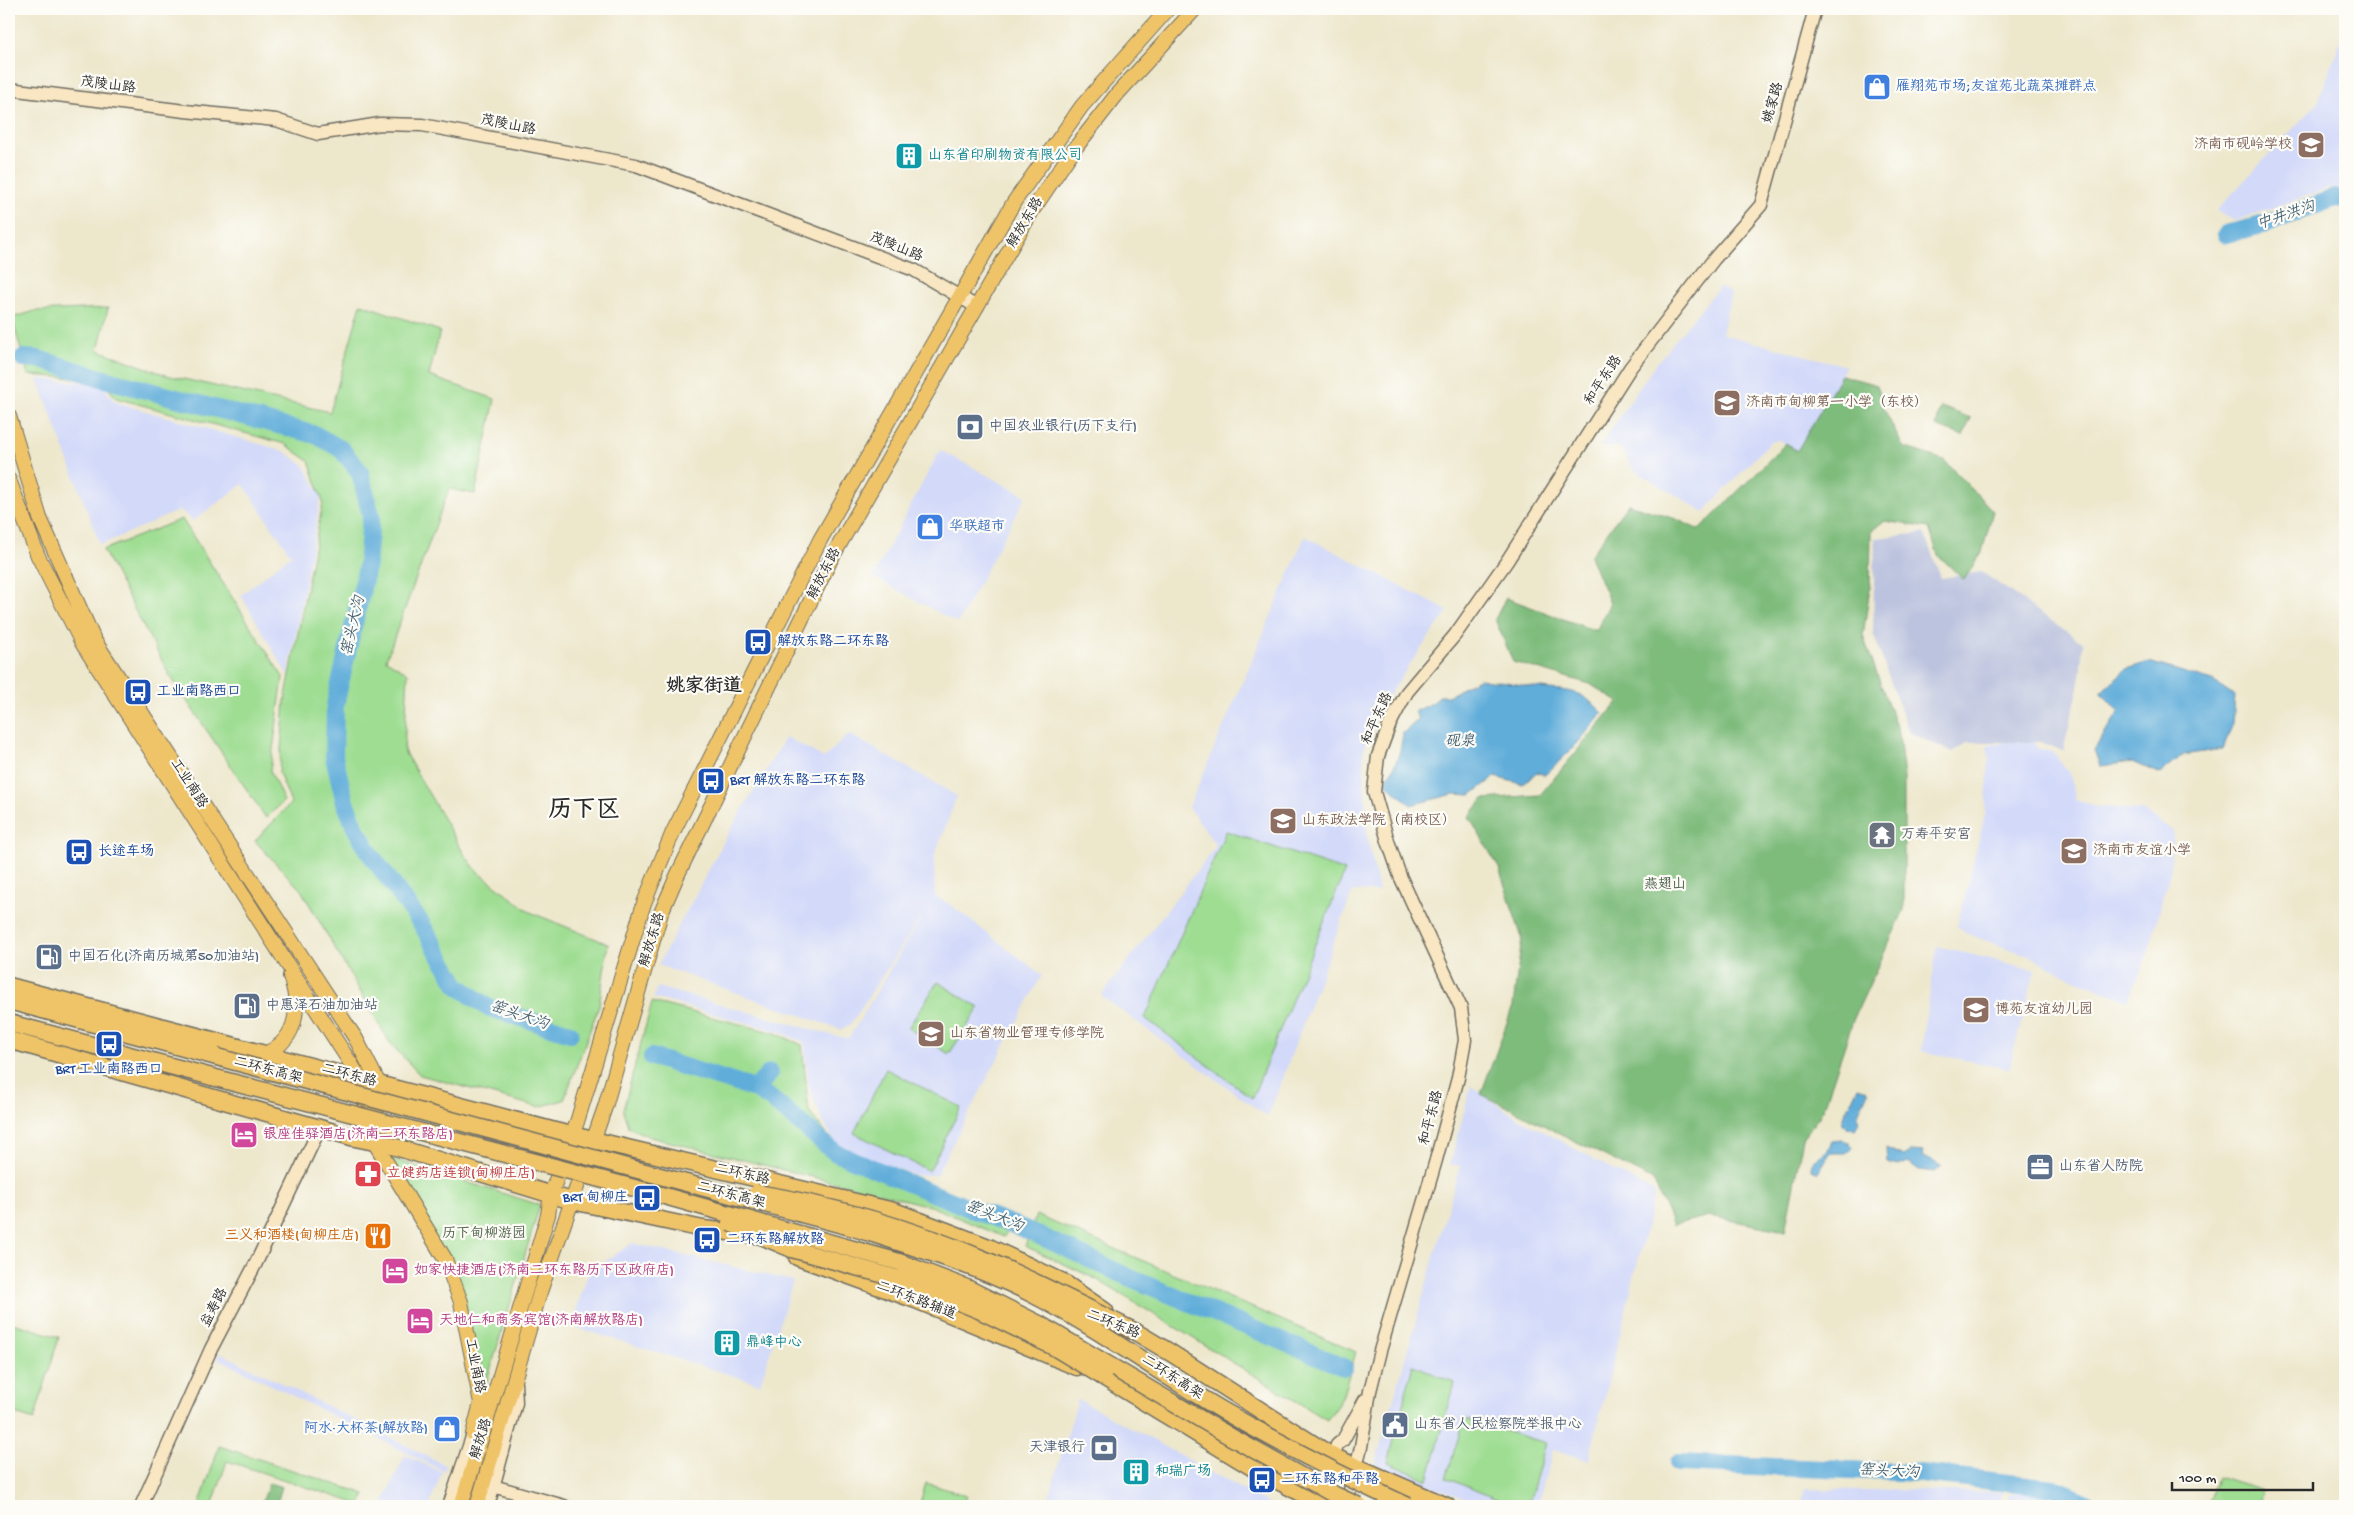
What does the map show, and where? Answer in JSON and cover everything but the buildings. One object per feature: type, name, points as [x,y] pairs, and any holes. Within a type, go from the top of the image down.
[{"type":"highway","name":"二环东路","points":[[9,986],[572,1135],[780,1185],[799,1206],[954,1252],[1025,1284],[1109,1326],[1134,1331],[1332,1456],[1447,1506]]},
{"type":"highway","name":"二环东高架","points":[[9,1001],[664,1187],[900,1262],[967,1288],[1039,1324],[1231,1437],[1335,1495],[1359,1506]]},
{"type":"highway","name":"二环东高架","points":[[9,1023],[664,1187],[854,1228],[948,1257],[1028,1292],[1119,1344],[1222,1410],[1338,1474],[1408,1506]]},
{"type":"highway","points":[[9,1040],[362,1140],[373,1140],[572,1201],[726,1232],[776,1237],[943,1286],[1024,1325],[1094,1363],[1103,1377]]},
{"type":"highway","points":[[780,1185],[894,1211],[991,1248],[1063,1282],[1134,1331]]},
{"type":"highway","points":[[664,1187],[802,1200],[918,1234],[986,1260],[1134,1331]]},
{"type":"highway","points":[[664,1187],[792,1249],[922,1286],[981,1311],[1043,1342],[1253,1468],[1321,1505]]},
{"type":"highway","name":"二环东路辅道","points":[[726,1232],[916,1300],[1103,1377]]},
{"type":"main road","name":"解放东路","points":[[551,1194],[572,1135],[644,903],[673,832],[820,540],[1014,202],[1048,151],[1106,77],[1168,9]]},
{"type":"main road","name":"解放东路","points":[[572,1201],[615,1072],[661,913],[693,841],[729,773],[831,559],[1032,211],[1070,156],[1118,93],[1195,9]]},
{"type":"main road","name":"姚家路","points":[[1761,205],[1815,9]]},
{"type":"main road","name":"茂陵山路","points":[[9,89],[185,111],[276,120],[318,134],[380,124],[422,125],[636,165],[914,270],[976,307]]},
{"type":"main road","name":"和平东路","points":[[1346,1506],[1357,1466],[1370,1391],[1436,1160],[1458,1078],[1465,1040],[1461,1008],[1400,876],[1388,841],[1374,792],[1378,756],[1390,724],[1407,692],[1455,635],[1507,561],[1630,368],[1714,259],[1761,205]]},
{"type":"main road","name":"工业南路","points":[[9,416],[40,518],[94,640],[356,1039],[379,1084]]},
{"type":"main road","name":"工业南路","points":[[9,480],[38,556],[82,643],[360,1078],[373,1140],[445,1259],[461,1302],[484,1421]]},
{"type":"main road","points":[[267,1053],[284,1043],[293,1028],[294,994],[285,961]]},
{"type":"main road","points":[[373,1140],[379,1084]]},
{"type":"main road","name":"益寿路","points":[[141,1506],[211,1349],[256,1263],[317,1134],[324,1129]]},
{"type":"main road","name":"解放路","points":[[461,1506],[484,1421],[548,1214],[551,1194]]},
{"type":"main road","name":"解放路","points":[[477,1506],[541,1290],[572,1201]]},
{"type":"main road","points":[[527,1286],[541,1290]]},
{"type":"main road","points":[[488,1506],[516,1403],[514,1378]]},
{"type":"main road","name":"和平东路","points":[[1321,1505],[1332,1456],[1370,1391]]},
{"type":"main road","points":[[449,1506],[473,1434],[484,1421]]},
{"type":"main road","points":[[493,1486],[564,1506]]},
{"type":"shaded area","name":"济南市砚岭学校","points":[[2345,29],[2345,188],[2326,189],[2235,221],[2216,211],[2318,102]]},
{"type":"shaded area","name":"济南市甸柳第一小学（东校）","points":[[1719,287],[1731,293],[1722,334],[1846,366],[1797,452],[1780,440],[1771,441],[1704,512],[1634,470],[1620,447],[1600,446],[1655,365]]},
{"type":"shaded area","points":[[38,379],[101,384],[115,402],[284,451],[305,466],[321,496],[288,676],[241,595],[291,555],[243,484],[193,521],[180,510],[100,545]]},
{"type":"shaded area","points":[[940,450],[1026,496],[958,623],[873,577]]},
{"type":"shaded area","points":[[1924,533],[1941,578],[1982,572],[2083,643],[2079,687],[2063,751],[2041,742],[1968,742],[1953,752],[1909,733],[1873,633],[1875,538]]},
{"type":"shaded area","name":"山东政法学院（南校区）","points":[[1305,536],[1448,611],[1378,713],[1363,752],[1367,834],[1379,892],[1353,891],[1268,1117],[1101,996],[1216,846],[1189,807]]},
{"type":"shaded area","points":[[849,734],[957,796],[934,857],[935,896],[949,904],[1042,975],[936,1175],[915,1175],[839,1147],[823,1122],[809,1087],[804,1042],[777,1031],[654,998],[657,987],[849,1038],[925,911],[850,1025],[842,1030],[658,965],[729,832],[786,737],[824,758]]},
{"type":"shaded area","name":"济南市友谊小学","points":[[2033,737],[2037,748],[2053,752],[2070,773],[2076,800],[2096,806],[2141,810],[2173,830],[2170,872],[2149,951],[2128,1001],[2065,975],[2034,958],[1965,933],[1957,926],[1985,815],[1989,760],[1987,746]]},
{"type":"shaded area","name":"博苑友谊幼儿园","points":[[1937,946],[2035,970],[2009,1069],[1921,1051]]},
{"type":"shaded area","points":[[1471,1086],[1516,1117],[1655,1192],[1589,1460],[1553,1450],[1537,1506],[1485,1506],[1375,1465],[1460,1165],[1450,1165]]},
{"type":"shaded area","name":"鼎峰中心","points":[[632,1243],[793,1281],[760,1384],[571,1326],[588,1273]]},
{"type":"shaded area","points":[[219,1354],[223,1354],[447,1466],[443,1471],[217,1358]]},
{"type":"shaded area","points":[[1078,1399],[1273,1506],[1046,1506]]},
{"type":"shaded area","points":[[405,1455],[442,1472],[429,1506],[398,1506],[383,1503]]},
{"type":"shaded area","points":[[2054,1488],[2087,1499],[2093,1506],[2006,1506],[2010,1495]]},
{"type":"shaded area","points":[[1805,1489],[2003,1492],[1999,1506],[1800,1506]]},
{"type":"green space","points":[[361,304],[440,331],[429,376],[495,399],[475,494],[449,489],[386,660],[408,673],[404,751],[464,854],[477,871],[530,912],[608,944],[599,1006],[564,1100],[538,1107],[420,1075],[390,1043],[301,890],[255,841],[291,803],[279,773],[285,701],[323,502],[309,461],[285,444],[116,398],[102,380],[28,375],[12,318],[35,311],[108,308],[98,350],[166,375],[330,412]]},
{"type":"green space","name":"燕翅山","points":[[1841,375],[1877,385],[1885,411],[1903,447],[1944,460],[1993,511],[1982,552],[1964,580],[1938,555],[1929,528],[1884,521],[1871,531],[1870,588],[1863,636],[1899,734],[1904,778],[1904,910],[1854,1018],[1822,1113],[1803,1138],[1785,1231],[1709,1216],[1673,1225],[1653,1180],[1481,1094],[1513,1006],[1522,938],[1499,868],[1469,817],[1483,799],[1540,795],[1618,702],[1590,684],[1513,662],[1495,619],[1506,598],[1596,631],[1610,603],[1590,556],[1628,504],[1676,519],[1699,530],[1786,443],[1797,451]]},
{"type":"green space","points":[[1941,407],[1971,418],[1963,436],[1936,426]]},
{"type":"green space","points":[[182,519],[283,677],[270,771],[284,801],[266,818],[170,676],[103,550]]},
{"type":"green space","points":[[1226,831],[1345,871],[1252,1098],[1145,1018]]},
{"type":"green space","points":[[938,982],[979,1008],[949,1054],[908,1028]]},
{"type":"green space","points":[[652,1002],[775,1033],[802,1045],[809,1112],[838,1148],[834,1157],[1012,1220],[1004,1237],[930,1206],[650,1137],[628,1127],[623,1110]]},
{"type":"green space","points":[[886,1069],[961,1107],[929,1171],[854,1133]]},
{"type":"green space","name":"历下甸柳游园","points":[[383,1156],[540,1205],[483,1394],[463,1302]]},
{"type":"green space","points":[[1036,1215],[1356,1352],[1342,1398],[1327,1420],[1096,1279],[1025,1246]]},
{"type":"green space","points":[[9,1322],[59,1337],[34,1420],[9,1412]]},
{"type":"green space","points":[[1413,1365],[1455,1383],[1428,1480],[1388,1463]]},
{"type":"green space","points":[[1464,1419],[1546,1443],[1528,1506],[1513,1506],[1446,1478]]},
{"type":"green space","points":[[219,1446],[365,1494],[361,1505],[227,1461],[212,1506],[199,1506]]},
{"type":"green space","points":[[2217,1476],[2264,1490],[2259,1506],[2208,1506]]},
{"type":"green space","points":[[269,1483],[282,1487],[276,1506],[261,1506]]},
{"type":"green space","points":[[926,1483],[966,1495],[963,1506],[919,1506]]},
{"type":"water","points":[[2149,662],[2213,681],[2235,696],[2233,723],[2223,749],[2183,755],[2160,774],[2133,762],[2100,766],[2094,750],[2119,712],[2101,692],[2126,669]]},
{"type":"water","name":"砚泉","points":[[1480,678],[1575,693],[1587,699],[1603,713],[1575,746],[1545,775],[1537,772],[1522,784],[1495,777],[1471,795],[1454,794],[1411,805],[1384,782],[1392,771],[1397,759],[1403,733],[1418,720],[1415,711],[1434,702],[1439,696],[1448,696]]},
{"type":"water","points":[[1858,1087],[1867,1090],[1867,1094],[1857,1115],[1859,1122],[1855,1129],[1847,1128],[1841,1122]]},
{"type":"water","points":[[1842,1140],[1849,1142],[1853,1148],[1846,1153],[1830,1153],[1818,1173],[1811,1168],[1812,1162],[1828,1150],[1832,1141]]},
{"type":"water","points":[[1886,1148],[1904,1156],[1912,1151],[1923,1152],[1922,1156],[1942,1166],[1935,1172],[1919,1170],[1908,1162],[1899,1166],[1887,1163]]},
{"type":"waterway","name":"中井洪沟","points":[[2226,234],[2266,224],[2335,198],[2345,199]]},
{"type":"waterway","name":"窑头大沟","points":[[23,358],[38,359],[108,380],[316,435],[341,449],[360,472],[371,516],[367,567],[335,705],[334,757],[345,802],[356,829],[371,855],[421,923],[457,985],[487,1007],[570,1033]]},
{"type":"waterway","name":"窑头大沟","points":[[652,1057],[755,1089],[771,1099],[836,1153],[1027,1230],[1128,1277],[1344,1367]]},
{"type":"waterway","points":[[755,1089],[770,1073]]},
{"type":"waterway","name":"窑头大沟","points":[[1678,1463],[1921,1473],[2054,1488],[2096,1506]]},
{"type":"place","name":"雁翔苑市场;友谊苑北蔬菜摊群点","points":[[1877,87]]},
{"type":"place","name":"济南市砚岭学校","points":[[2311,145]]},
{"type":"place","name":"山东省印刷物资有限公司","points":[[909,156]]},
{"type":"place","name":"济南市甸柳第一小学（东校）","points":[[1727,403]]},
{"type":"place","name":"中国农业银行(历下支行)","points":[[970,427]]},
{"type":"place","name":"华联超市","points":[[930,527]]},
{"type":"place","name":"解放东路二环东路","points":[[758,642]]},
{"type":"place","name":"工业南路西口","points":[[138,692]]},
{"type":"place","name":"BRT 解放东路二环东路","points":[[711,781]]},
{"type":"place","name":"山东政法学院（南校区）","points":[[1283,821]]},
{"type":"place","name":"万寿平安宫","points":[[1882,835]]},
{"type":"place","name":"济南市友谊小学","points":[[2074,851]]},
{"type":"place","name":"长途车场","points":[[79,852]]},
{"type":"place","name":"中国石化(济南历城第50加油站)","points":[[49,957]]},
{"type":"place","name":"中惠泽石油加油站","points":[[247,1006]]},
{"type":"place","name":"博苑友谊幼儿园","points":[[1976,1010]]},
{"type":"place","name":"山东省物业管理专修学院","points":[[931,1034]]},
{"type":"place","name":"BRT 工业南路西口","points":[[109,1044]]},
{"type":"place","name":"银座佳驿酒店(济南二环东路店)","points":[[244,1135]]},
{"type":"place","name":"山东省人防院","points":[[2040,1167]]},
{"type":"place","name":"立健药店连锁(甸柳庄店)","points":[[368,1174]]},
{"type":"place","name":"BRT 甸柳庄","points":[[647,1198]]},
{"type":"place","name":"三义和酒楼(甸柳庄店)","points":[[378,1236]]},
{"type":"place","name":"二环东路解放路","points":[[707,1240]]},
{"type":"place","name":"如家快捷酒店(济南二环东路历下区政府店)","points":[[395,1271]]},
{"type":"place","name":"天地仁和商务宾馆(济南解放路店)","points":[[420,1321]]},
{"type":"place","name":"鼎峰中心","points":[[727,1343]]},
{"type":"place","name":"山东省人民检察院举报中心","points":[[1395,1425]]},
{"type":"place","name":"阿水·大杯茶(解放路)","points":[[447,1429]]},
{"type":"place","name":"天津银行","points":[[1104,1448]]},
{"type":"place","name":"和瑞广场","points":[[1136,1472]]},
{"type":"place","name":"二环东路和平路","points":[[1262,1480]]},
{"type":"district","name":"姚家街道","points":[[704,687]]},
{"type":"district","name":"历下区","points":[[584,811]]}]
